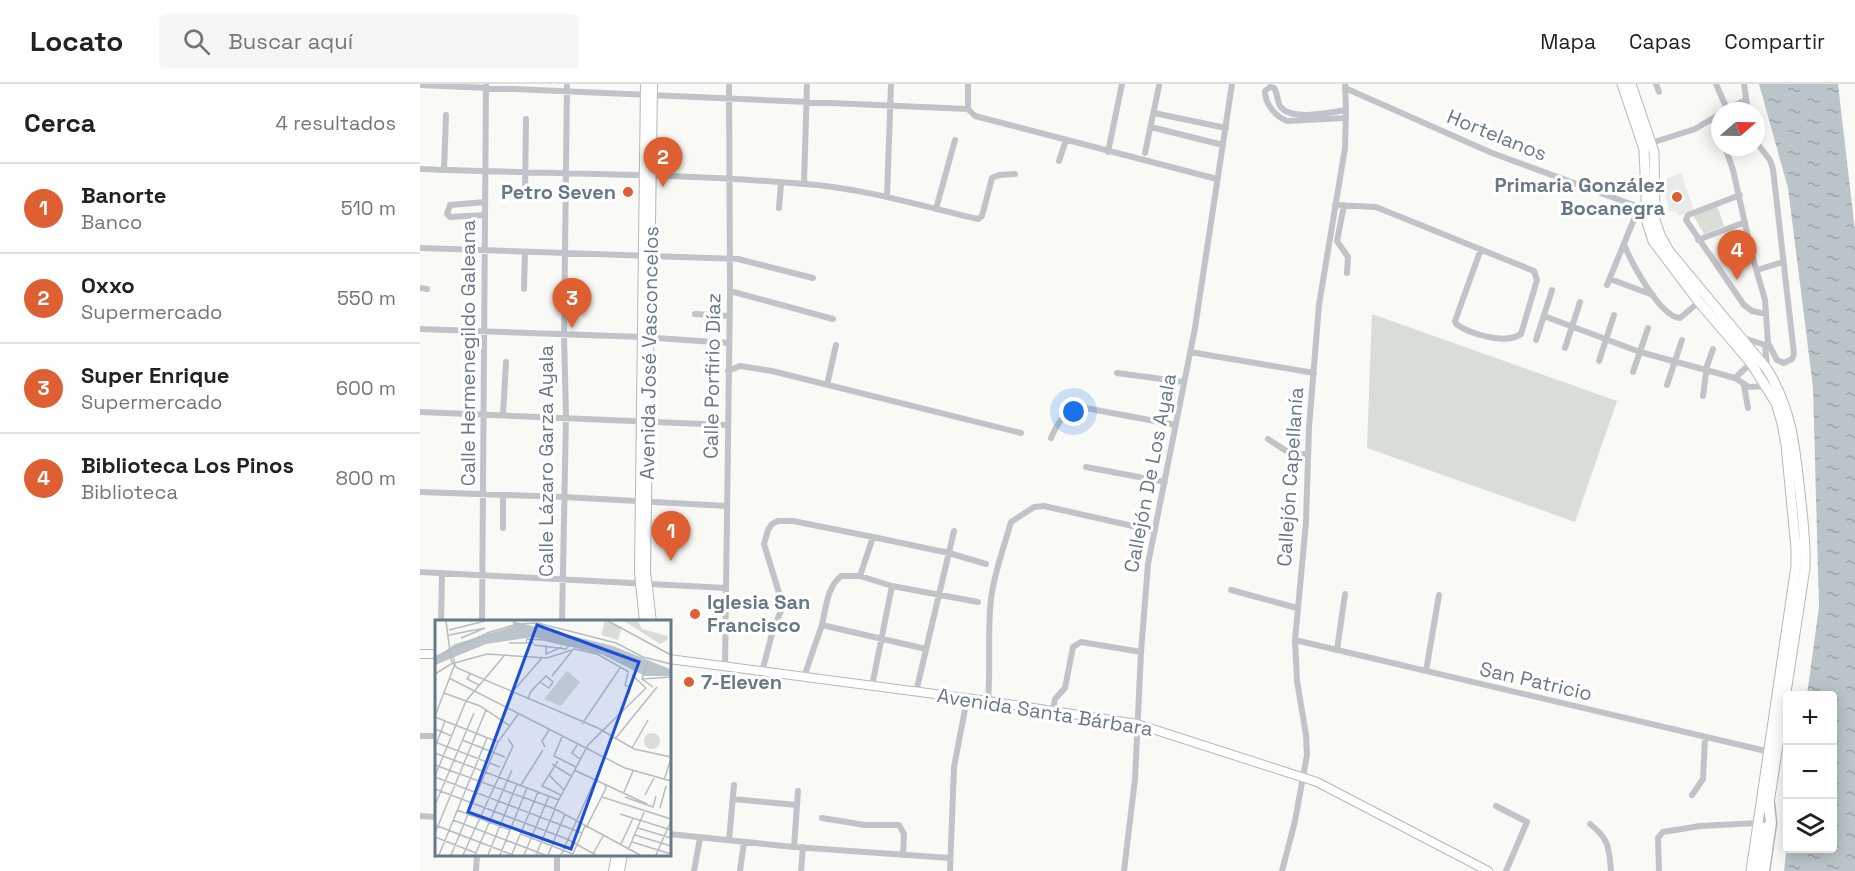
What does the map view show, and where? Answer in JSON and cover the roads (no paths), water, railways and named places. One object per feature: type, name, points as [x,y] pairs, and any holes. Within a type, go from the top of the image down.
[{"type":"highway","points":[[1762,869],[1771,823],[1770,804]]},
{"type":"main road","points":[[1622,84],[1644,149],[1642,206],[1653,241],[1751,363],[1776,403],[1782,423],[1796,548],[1794,586],[1751,871]]},
{"type":"main road","points":[[1631,84],[1652,143],[1653,205],[1661,237],[1767,369],[1778,387],[1791,421],[1806,547],[1804,586],[1770,804]]},
{"type":"main road","points":[[1745,871],[1755,839]]},
{"type":"street","name":"Calle Lázaro Garza Ayala","points":[[561,620],[566,416],[564,335],[567,84]]},
{"type":"street","name":"Avenida José Vasconcelos","points":[[645,84],[649,96]]},
{"type":"street","name":"Avenida José Vasconcelos","points":[[644,620],[643,501],[649,96],[653,84]]},
{"type":"street","name":"Calle Porfirio Díaz","points":[[725,668],[731,179],[729,84]]},
{"type":"street","points":[[804,184],[807,84]]},
{"type":"street","points":[[887,196],[891,84]]},
{"type":"street","points":[[968,84],[968,109]]},
{"type":"street","points":[[1108,152],[1122,84]]},
{"type":"street","name":"Callejón De Los Ayala","points":[[1124,871],[1135,779],[1146,585],[1190,352],[1232,84]]},
{"type":"street","points":[[1656,84],[1659,92]]},
{"type":"street","points":[[1716,84],[1723,102]]},
{"type":"street","points":[[1742,102],[1746,100],[1744,84]]},
{"type":"street","points":[[420,85],[486,86],[649,96],[968,109],[975,116],[1217,179]]},
{"type":"street","name":"Calle Hermenegildo Galeana","points":[[482,620],[486,86]]},
{"type":"street","points":[[1145,153],[1159,86]]},
{"type":"street","name":"Hortelanos","points":[[1345,86],[1492,153],[1642,206]]},
{"type":"street","name":"Callejón Capellanía","points":[[1282,871],[1304,777],[1308,746],[1297,681],[1295,640],[1306,522],[1308,454],[1319,305],[1344,148],[1345,86]]},
{"type":"street","points":[[1346,110],[1325,116],[1292,122],[1282,119],[1271,108],[1265,91],[1270,87],[1276,90],[1279,104],[1289,114],[1325,116],[1346,118]]},
{"type":"street","points":[[1154,113],[1226,128]]},
{"type":"street","points":[[444,170],[446,115]]},
{"type":"street","points":[[525,191],[526,119]]},
{"type":"street","points":[[1652,143],[1695,129],[1711,120]]},
{"type":"street","points":[[1151,127],[1223,145]]},
{"type":"street","points":[[936,209],[955,140]]},
{"type":"street","points":[[1059,161],[1066,140]]},
{"type":"street","points":[[1742,338],[1767,344],[1777,360],[1784,363],[1792,359],[1794,354],[1772,164],[1765,154]]},
{"type":"street","points":[[1728,156],[1740,195],[1767,314],[1767,369]]},
{"type":"street","points":[[420,169],[566,172],[804,184],[887,196],[980,219],[993,178],[999,175],[1015,174]]},
{"type":"street","points":[[779,208],[781,183]]},
{"type":"street","points":[[1740,195],[1688,215],[1686,223],[1744,305],[1752,311],[1767,314]]},
{"type":"street","points":[[485,202],[450,205],[447,214],[450,217],[485,215]]},
{"type":"street","points":[[1335,205],[1376,207],[1480,249],[1534,271],[1537,280],[1521,334],[1514,338],[1496,339],[1456,324],[1455,321],[1480,249]]},
{"type":"street","points":[[1344,205],[1337,241],[1348,257],[1347,273]]},
{"type":"street","points":[[1642,206],[1608,282],[1654,295]]},
{"type":"street","points":[[1698,240],[1745,222]]},
{"type":"street","points":[[1624,244],[1635,270],[1671,315],[1678,318],[1683,316],[1700,302]]},
{"type":"street","points":[[420,248],[738,259],[813,278]]},
{"type":"street","points":[[524,289],[525,252]]},
{"type":"street","points":[[1757,270],[1783,262]]},
{"type":"street","points":[[1536,340],[1552,290]]},
{"type":"street","points":[[730,291],[833,319]]},
{"type":"street","points":[[1565,348],[1580,302]]},
{"type":"street","points":[[695,314],[729,316]]},
{"type":"street","points":[[1599,361],[1614,315]]},
{"type":"street","points":[[1544,316],[1640,352],[1735,378],[1744,385],[1754,388],[1767,386]]},
{"type":"street","points":[[1634,372],[1648,328]]},
{"type":"street","points":[[420,329],[729,343]]},
{"type":"street","points":[[1667,385],[1682,340]]},
{"type":"street","points":[[827,384],[836,345]]},
{"type":"street","points":[[1703,396],[1713,349]]},
{"type":"street","points":[[1190,352],[1314,373]]},
{"type":"street","points":[[503,415],[506,362]]},
{"type":"street","points":[[1735,378],[1751,363]]},
{"type":"street","points":[[728,371],[740,366],[758,368],[1021,433]]},
{"type":"street","points":[[1117,373],[1184,382]]},
{"type":"street","points":[[1744,385],[1748,408]]},
{"type":"street","points":[[1051,438],[1061,419],[1080,407],[1176,425]]},
{"type":"street","points":[[420,412],[727,424]]},
{"type":"street","points":[[1268,439],[1291,454],[1308,454]]},
{"type":"street","points":[[1086,467],[1166,482]]},
{"type":"street","points":[[420,492],[727,506]]},
{"type":"street","points":[[503,496],[503,528]]},
{"type":"street","points":[[988,701],[990,667],[987,652],[991,597],[1011,522],[1034,507],[1044,506],[1155,531]]},
{"type":"street","points":[[762,672],[771,637],[783,606],[764,544],[772,524],[793,520],[949,553],[986,564]]},
{"type":"street","points":[[916,692],[954,531]]},
{"type":"street","points":[[860,576],[873,537]]},
{"type":"street","points":[[420,572],[726,588]]},
{"type":"street","points":[[441,620],[442,573]]},
{"type":"street","points":[[804,678],[835,581],[845,575],[860,576],[892,586],[978,602]]},
{"type":"street","name":"Avenida José Vasconcelos","points":[[643,583],[652,620]]},
{"type":"street","points":[[872,686],[892,586]]},
{"type":"street","points":[[1231,590],[1297,608]]},
{"type":"street","points":[[1337,650],[1345,594]]},
{"type":"street","points":[[1426,671],[1439,595]]},
{"type":"street","points":[[822,625],[926,649]]},
{"type":"street","name":"San Patricio","points":[[1295,640],[1770,752]]},
{"type":"street","points":[[1053,710],[1055,699],[1065,688],[1072,647],[1076,643],[1141,652]]},
{"type":"street","name":"Avenida Santa Bárbara","points":[[673,660],[988,701],[1137,724],[1325,785],[1488,871]]},
{"type":"street","points":[[950,871],[954,767],[967,699]]},
{"type":"street","points":[[1692,795],[1703,779],[1705,738]]},
{"type":"street","points":[[729,840],[734,785]]},
{"type":"street","points":[[794,847],[798,791]]},
{"type":"street","points":[[732,799],[797,805]]},
{"type":"street","points":[[1496,806],[1527,822],[1506,871]]},
{"type":"street","points":[[420,816],[435,817]]},
{"type":"street","points":[[822,818],[853,824],[899,825],[904,834],[903,855]]},
{"type":"street","points":[[1659,871],[1658,838],[1660,833],[1700,826],[1758,823]]},
{"type":"street","points":[[1590,824],[1603,834],[1609,847],[1611,871]]},
{"type":"street","points":[[670,834],[803,848],[950,858]]},
{"type":"street","points":[[694,871],[700,838]]},
{"type":"street","points":[[740,871],[744,842]]},
{"type":"street","points":[[801,871],[803,848]]},
{"type":"street","points":[[476,871],[477,856]]},
{"type":"street","points":[[613,871],[616,856]]},
{"type":"street","points":[[620,871],[623,856]]},
{"type":"water","points":[[1759,84],[1838,84],[1855,231],[1855,871],[1784,871],[1786,853],[1837,853],[1837,691],[1808,691],[1819,607],[1813,387],[1788,188]]},
{"type":"place","name":"Oxxo","points":[[663,187]]},
{"type":"place","name":"Petro Seven","points":[[628,192]]},
{"type":"place","name":"Primaria González Bocanegra","points":[[1677,197]]},
{"type":"place","name":"Biblioteca Los Pinos","points":[[1737,280]]},
{"type":"place","name":"Super Enrique","points":[[572,328]]},
{"type":"place","name":"Banorte","points":[[671,561]]},
{"type":"place","name":"Iglesia San Francisco","points":[[695,614]]},
{"type":"place","name":"7-Eleven","points":[[689,682]]}]
